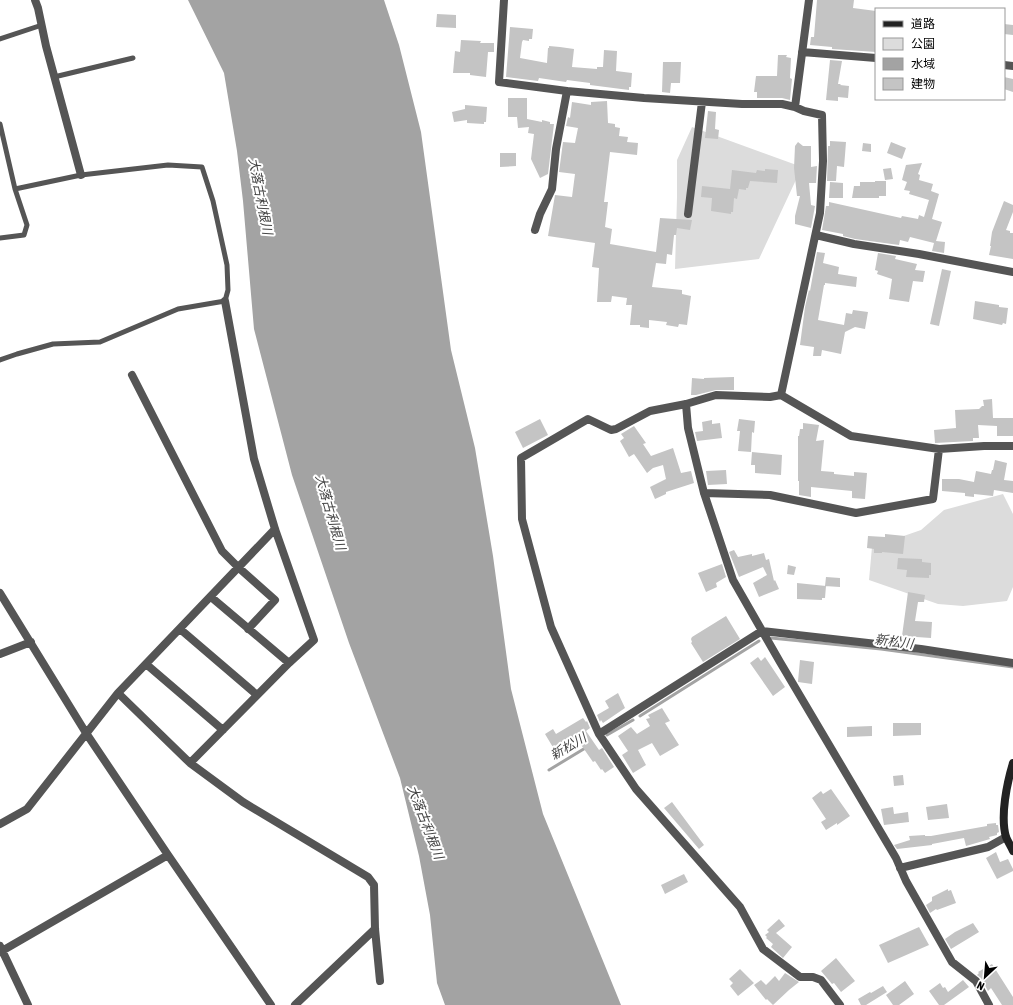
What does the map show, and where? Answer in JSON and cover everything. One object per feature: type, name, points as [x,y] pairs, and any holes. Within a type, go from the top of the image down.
[{"type":"main road","points":[[1013,762],[1008,781],[1004,811],[1006,836],[1013,851]]},
{"type":"street","points":[[36,0],[54,77],[80,175]]},
{"type":"street","points":[[504,0],[499,82],[567,91],[644,98],[702,102],[782,104],[822,115],[823,161],[820,213],[781,395]]},
{"type":"street","points":[[795,107],[809,0]]},
{"type":"street","points":[[802,52],[875,58]]},
{"type":"street","points":[[534,230],[552,188],[556,149],[567,91]]},
{"type":"street","points":[[688,214],[702,102]]},
{"type":"street","points":[[816,235],[854,244],[919,254],[1013,272]]},
{"type":"street","points":[[190,763],[289,663],[314,640],[275,529],[254,458],[225,302]]},
{"type":"street","points":[[132,374],[222,551],[238,568],[275,600],[248,629]]},
{"type":"street","points":[[840,1005],[821,980],[813,977],[800,977],[763,949],[740,906],[636,789],[599,734],[550,627],[522,519],[521,458],[588,419],[611,430],[616,429],[650,411],[686,404],[716,395],[770,397],[781,395],[851,436],[939,449],[1013,446]]},
{"type":"street","points":[[686,404],[688,428],[704,493],[733,580],[762,632],[896,858],[900,868],[952,962],[976,981],[989,1005]]},
{"type":"street","points":[[704,493],[770,495],[856,513],[933,500],[939,449]]},
{"type":"street","points":[[0,824],[27,809],[118,693],[275,529]]},
{"type":"street","points":[[0,593],[86,732],[168,856],[271,1005]]},
{"type":"street","points":[[211,597],[289,663]]},
{"type":"street","points":[[180,629],[257,695]]},
{"type":"street","points":[[599,734],[762,632],[921,649],[1013,663]]},
{"type":"street","points":[[0,654],[30,642]]},
{"type":"street","points":[[146,664],[223,730]]},
{"type":"street","points":[[118,693],[190,763],[243,802],[368,877],[374,885],[374,929],[380,982]]},
{"type":"street","points":[[900,868],[988,847],[1006,836]]},
{"type":"street","points":[[28,1005],[1,949],[168,856]]},
{"type":"street","points":[[295,1005],[374,929]]},
{"type":"lane","points":[[0,39],[42,25]]},
{"type":"lane","points":[[54,77],[133,58]]},
{"type":"lane","points":[[0,124],[15,189],[27,225],[24,235],[0,238]]},
{"type":"lane","points":[[0,360],[53,344],[100,342],[178,310],[225,302],[228,290],[227,265],[213,201],[202,167],[168,165],[80,175],[15,189]]},
{"type":"green space","points":[[692,127],[802,167],[759,259],[675,269],[677,160]]},
{"type":"green space","points":[[1003,494],[1013,514],[1013,587],[1007,601],[963,606],[938,604],[869,580],[872,547],[921,530],[944,510]]},
{"type":"water","name":"大落古利根川","points":[[188,0],[384,0],[399,45],[421,132],[451,350],[475,448],[493,556],[511,689],[543,814],[621,1005],[445,1005],[437,983],[430,915],[419,856],[400,778],[349,643],[292,475],[254,329],[243,201],[237,151],[224,73]]},
{"type":"building","points":[[817,0],[854,0],[853,8],[875,11],[875,52],[832,49],[832,47],[810,45],[811,37],[814,37]]},
{"type":"building","points":[[437,14],[456,15],[456,28],[436,27]]},
{"type":"building","points":[[1005,24],[1013,25],[1013,35],[1005,34]]},
{"type":"building","points":[[510,27],[533,29],[532,39],[529,39],[529,41],[523,40],[522,42],[520,58],[547,63],[549,46],[574,49],[572,67],[597,69],[597,67],[603,67],[604,50],[617,51],[616,71],[632,73],[631,87],[629,87],[629,90],[590,85],[590,83],[567,80],[566,82],[539,78],[538,81],[506,77]]},
{"type":"building","points":[[461,40],[481,41],[480,43],[494,43],[494,52],[488,52],[486,77],[470,75],[470,73],[453,73],[455,51],[460,52]]},
{"type":"building","points":[[778,55],[787,55],[786,57],[791,58],[790,78],[792,79],[790,100],[782,98],[757,98],[757,92],[754,92],[756,76],[777,76]]},
{"type":"building","points":[[830,60],[842,61],[838,84],[849,86],[848,98],[838,97],[838,101],[826,100]]},
{"type":"building","points":[[663,62],[681,62],[680,83],[671,83],[670,93],[662,92]]},
{"type":"building","points":[[1005,77],[1013,79],[1013,92],[1005,89]]},
{"type":"building","points":[[508,98],[527,98],[527,119],[542,122],[542,120],[550,122],[550,124],[554,124],[548,174],[540,178],[531,159],[534,134],[528,133],[529,127],[518,128],[517,117],[508,117]]},
{"type":"building","points":[[607,101],[608,123],[615,124],[615,127],[620,128],[619,136],[628,137],[627,142],[638,143],[637,155],[610,152],[604,202],[608,202],[605,227],[612,229],[610,244],[656,252],[660,218],[692,220],[690,230],[677,228],[676,235],[674,235],[672,255],[667,254],[666,264],[656,263],[652,287],[682,290],[682,294],[691,296],[687,325],[679,324],[678,327],[666,325],[667,322],[649,320],[649,328],[640,327],[640,325],[630,325],[632,305],[626,305],[627,298],[612,296],[611,302],[597,302],[599,268],[592,267],[595,243],[548,236],[555,195],[572,197],[575,174],[559,172],[563,142],[575,143],[578,128],[566,126],[568,117],[570,118],[572,102],[591,105],[591,102]]},
{"type":"building","points":[[465,105],[487,107],[486,122],[484,122],[484,124],[467,123],[467,120],[454,122],[452,112],[465,109]]},
{"type":"building","points":[[708,111],[716,112],[715,129],[719,130],[718,139],[705,138]]},
{"type":"building","points":[[830,141],[846,142],[844,167],[837,166],[836,181],[827,181],[828,146],[830,146]]},
{"type":"building","points":[[798,142],[803,146],[811,146],[811,167],[817,166],[816,183],[809,183],[811,205],[815,206],[811,228],[795,224],[795,216],[800,196],[797,196],[794,168],[795,146]]},
{"type":"building","points":[[891,142],[906,148],[902,159],[887,153]]},
{"type":"building","points":[[863,143],[871,144],[871,152],[862,151]]},
{"type":"building","points":[[500,153],[516,153],[516,166],[500,167]]},
{"type":"building","points":[[922,163],[918,174],[920,175],[919,180],[933,184],[931,191],[939,194],[932,219],[942,222],[936,241],[945,242],[944,253],[932,251],[934,243],[910,237],[908,242],[900,240],[899,245],[855,239],[843,236],[843,234],[822,230],[826,206],[829,206],[829,202],[901,218],[902,216],[918,219],[919,215],[924,217],[929,200],[909,194],[910,191],[904,190],[907,182],[902,180],[906,165]]},
{"type":"building","points":[[891,168],[893,179],[885,180],[883,169]]},
{"type":"building","points":[[765,169],[778,170],[777,183],[750,181],[746,190],[739,189],[737,199],[734,198],[733,212],[731,212],[731,214],[711,211],[712,198],[701,197],[702,186],[730,189],[732,170],[756,173],[757,170],[765,171]]},
{"type":"building","points":[[886,181],[886,196],[879,196],[879,198],[852,198],[854,186],[860,186],[860,182]]},
{"type":"building","points":[[830,182],[843,183],[843,198],[829,198]]},
{"type":"building","points":[[1004,201],[1013,205],[1013,212],[1006,230],[1013,233],[1013,259],[989,255],[992,232]]},
{"type":"building","points":[[817,252],[825,253],[823,263],[839,267],[838,274],[857,277],[856,287],[825,283],[818,320],[844,325],[846,313],[852,314],[853,310],[868,312],[865,329],[855,327],[845,332],[841,354],[822,350],[821,356],[813,356],[814,347],[800,345],[805,307],[809,290],[810,291]]},
{"type":"building","points":[[878,253],[896,256],[895,259],[917,264],[915,270],[925,271],[923,282],[913,281],[909,302],[889,299],[892,279],[877,274],[878,271],[875,270]]},
{"type":"building","points":[[942,269],[951,271],[939,326],[930,324]]},
{"type":"building","points":[[975,301],[1008,308],[1006,324],[1003,323],[1002,325],[973,319]]},
{"type":"building","points":[[734,377],[734,390],[716,390],[691,395],[692,378],[704,379]]},
{"type":"building","points":[[992,399],[993,418],[1013,418],[1013,436],[997,436],[997,426],[978,425],[979,438],[973,438],[973,441],[935,443],[934,430],[956,428],[955,410],[979,409],[984,406],[983,400]]},
{"type":"building","points":[[540,419],[548,435],[523,448],[515,432]]},
{"type":"building","points":[[739,419],[755,421],[754,433],[752,432],[751,452],[738,451],[740,431],[737,431]]},
{"type":"building","points":[[712,420],[712,424],[720,423],[722,438],[697,441],[695,432],[703,431],[702,422]]},
{"type":"building","points":[[803,423],[819,425],[816,441],[824,440],[821,471],[854,476],[854,472],[867,473],[865,499],[852,498],[852,491],[811,487],[811,497],[799,495],[798,436],[800,429],[803,429]]},
{"type":"building","points":[[634,426],[646,443],[643,444],[651,456],[673,448],[681,473],[691,471],[694,483],[666,492],[666,494],[655,499],[650,487],[666,479],[663,465],[653,468],[647,473],[634,454],[629,457],[620,441],[624,438],[621,434]]},
{"type":"building","points":[[752,452],[782,455],[781,475],[755,473],[755,465],[751,465]]},
{"type":"building","points":[[995,460],[1007,463],[1004,480],[1013,481],[1013,493],[994,490],[993,496],[974,494],[974,497],[965,496],[965,493],[942,491],[942,479],[959,479],[974,482],[976,471],[991,474]]},
{"type":"building","points":[[726,470],[727,484],[708,485],[706,471]]},
{"type":"building","points":[[885,534],[905,536],[903,554],[882,552],[874,553],[874,549],[867,548],[868,536],[885,537]]},
{"type":"building","points":[[734,550],[738,557],[764,553],[766,560],[769,559],[774,581],[775,580],[779,589],[759,597],[753,583],[767,575],[763,567],[739,577],[729,552]]},
{"type":"building","points":[[898,558],[922,559],[922,562],[931,563],[931,575],[929,575],[929,578],[906,577],[907,570],[897,569]]},
{"type":"building","points":[[722,564],[726,577],[716,583],[717,587],[706,592],[698,573]]},
{"type":"building","points":[[788,565],[796,567],[794,575],[787,574]]},
{"type":"building","points":[[826,577],[840,578],[840,587],[825,586]]},
{"type":"building","points":[[797,583],[826,586],[825,598],[822,598],[822,600],[797,599]]},
{"type":"building","points":[[908,592],[925,595],[924,602],[918,602],[915,621],[932,622],[931,638],[902,636]]},
{"type":"building","points":[[726,616],[740,639],[703,662],[691,643],[692,637]]},
{"type":"building","points":[[758,657],[761,661],[765,657],[785,687],[773,696],[750,663]]},
{"type":"building","points":[[800,660],[814,662],[812,684],[798,682]]},
{"type":"building","points":[[618,693],[625,708],[603,723],[601,720],[600,722],[597,715],[609,708],[605,701]]},
{"type":"building","points":[[662,708],[670,721],[665,723],[679,745],[660,756],[652,743],[638,750],[646,765],[633,773],[622,755],[628,751],[618,736],[631,727],[637,734],[650,726],[646,719],[650,718],[648,715]]},
{"type":"building","points":[[583,718],[586,722],[587,721],[590,728],[586,731],[599,750],[602,748],[614,767],[605,773],[595,761],[593,762],[577,739],[570,743],[569,741],[554,749],[545,734],[553,729],[556,734]]},
{"type":"building","points":[[893,723],[921,723],[921,735],[893,736]]},
{"type":"building","points":[[872,726],[872,736],[847,737],[847,727]]},
{"type":"building","points":[[903,775],[904,785],[894,786],[893,776]]},
{"type":"building","points":[[831,789],[850,816],[837,825],[837,823],[826,830],[821,822],[826,819],[812,798],[821,791],[823,794]]},
{"type":"building","points":[[672,802],[704,845],[699,849],[664,808]]},
{"type":"building","points":[[947,804],[949,818],[928,820],[926,807]]},
{"type":"building","points":[[893,807],[894,814],[908,812],[909,822],[884,825],[881,809]]},
{"type":"building","points":[[996,823],[996,825],[998,825],[999,832],[997,835],[989,837],[990,839],[966,846],[964,838],[932,845],[897,849],[894,845],[910,840],[909,836],[931,836]]},
{"type":"building","points":[[996,852],[1000,862],[1008,859],[1013,869],[1013,871],[997,879],[986,858]]},
{"type":"building","points":[[684,874],[688,882],[665,894],[661,885]]},
{"type":"building","points":[[948,889],[948,891],[951,890],[956,903],[937,910],[936,909],[930,913],[926,905],[932,901],[932,897]]},
{"type":"building","points":[[779,919],[785,926],[776,933],[792,947],[783,958],[771,947],[773,944],[766,938],[767,937],[765,935],[769,932],[767,930]]},
{"type":"building","points":[[973,923],[979,932],[951,949],[945,939]]},
{"type":"building","points":[[919,927],[929,945],[888,963],[879,945]]},
{"type":"building","points":[[836,958],[855,981],[841,992],[821,971]]},
{"type":"building","points":[[992,964],[1013,997],[1013,1005],[1002,1005],[991,988],[988,991],[981,978],[977,975],[979,973],[978,972]]},
{"type":"building","points":[[740,969],[754,983],[738,996],[730,986],[733,983],[729,979]]},
{"type":"building","points":[[785,973],[799,982],[773,1005],[767,999],[766,1000],[754,985],[761,980],[766,985],[775,976],[779,981]]},
{"type":"building","points":[[963,980],[969,987],[944,1005],[939,1005],[929,991],[940,983],[948,992]]},
{"type":"building","points":[[905,981],[914,994],[899,1005],[893,1005],[886,995]]},
{"type":"building","points":[[883,986],[887,992],[866,1005],[861,1005],[858,999]]},
{"type":"waterway","name":"新松川","points":[[771,638],[881,649],[1013,667]]},
{"type":"waterway","name":"新松川","points":[[640,716],[759,641]]},
{"type":"waterway","name":"新松川","points":[[607,735],[633,720]]},
{"type":"waterway","name":"新松川","points":[[549,770],[587,747]]}]
